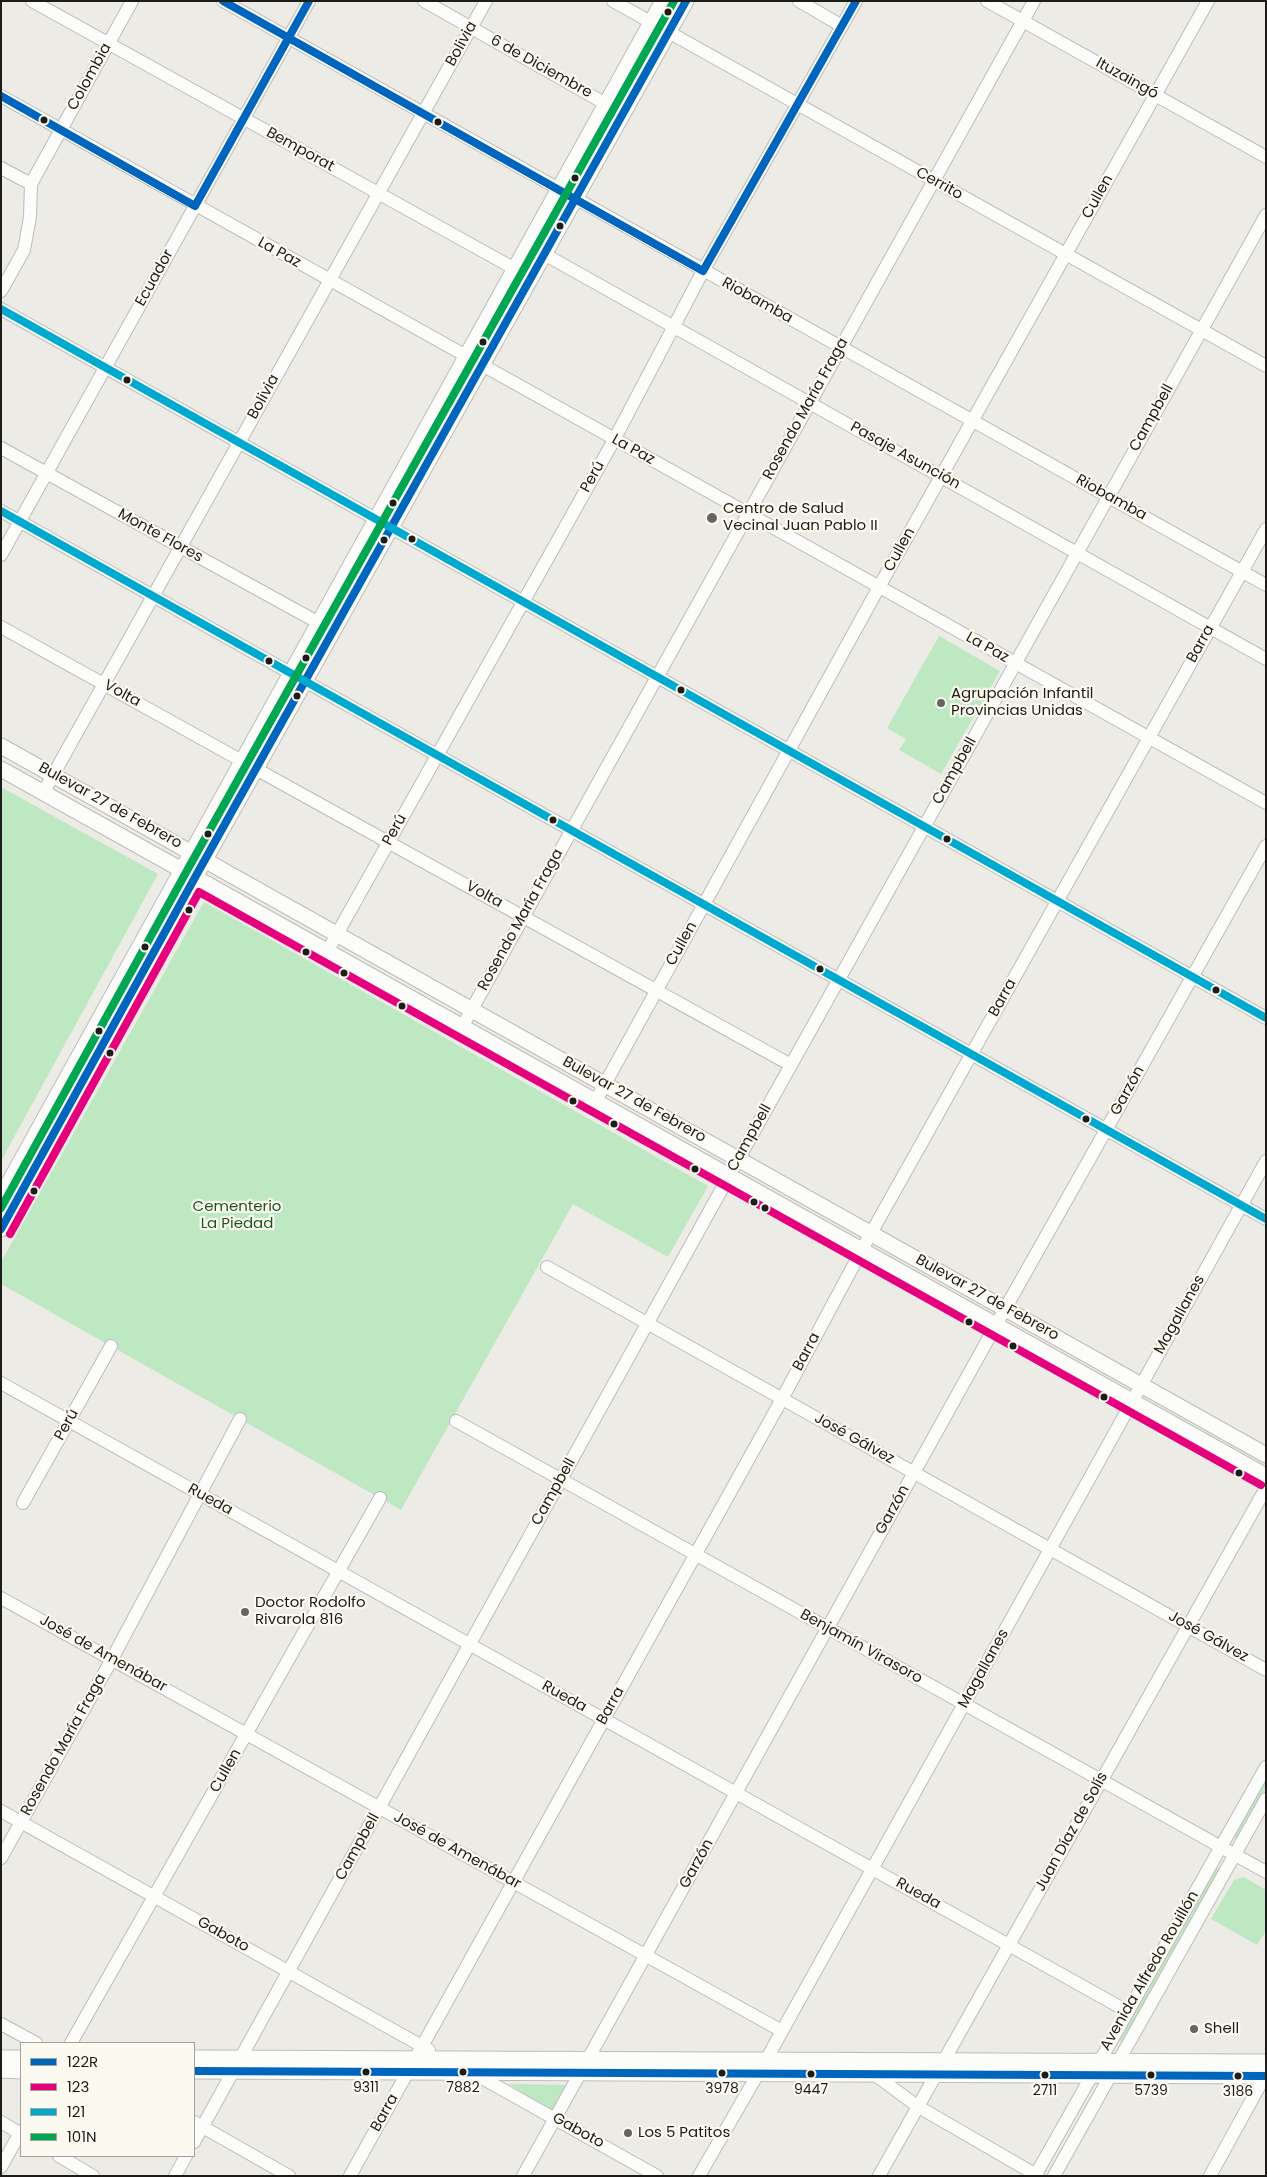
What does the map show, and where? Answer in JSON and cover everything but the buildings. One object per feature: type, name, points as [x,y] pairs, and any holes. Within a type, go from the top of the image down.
[{"type":"main road","points":[[199,856],[242,761],[663,1]]},
{"type":"main road","points":[[1,1197],[188,874],[256,769],[686,1]]},
{"type":"main road","name":"Bulevar 27 de Febrero","points":[[1,746],[1266,1455]]},
{"type":"main road","name":"Bulevar 27 de Febrero","points":[[1,769],[1266,1476]]},
{"type":"main road","points":[[1,1229],[188,874]]},
{"type":"main road","points":[[1,2058],[20,2058]]},
{"type":"main road","points":[[195,2058],[237,2065]]},
{"type":"main road","points":[[415,2059],[473,2072],[766,2060],[1118,2061],[1266,2072]]},
{"type":"main road","points":[[195,2071],[237,2065],[444,2059],[759,2074],[1110,2075],[1266,2072]]},
{"type":"main road","points":[[1,2070],[20,2071]]},
{"type":"street","name":"Bemporat","points":[[32,1],[515,269]]},
{"type":"street","name":"Colombia","points":[[1,291],[24,250],[30,217],[30,184],[132,1]]},
{"type":"street","name":"Riobamba","points":[[223,1],[574,200],[1266,584]]},
{"type":"street","name":"Ecuador","points":[[1,555],[309,1]]},
{"type":"street","name":"6 de Diciembre","points":[[424,1],[606,104]]},
{"type":"street","name":"Bolivia","points":[[43,793],[486,1]]},
{"type":"street","name":"Cerrito","points":[[613,1],[1266,366]]},
{"type":"street","points":[[799,1],[842,26]]},
{"type":"street","name":"Perú","points":[[327,952],[614,440],[703,271],[856,1]]},
{"type":"street","name":"Ituzaingó","points":[[987,1],[1266,157]]},
{"type":"street","name":"Rosendo María Fraga","points":[[462,1027],[1034,1]]},
{"type":"street","name":"Cullen","points":[[596,1102],[880,587],[1208,1]]},
{"type":"street","name":"La Paz","points":[[1,96],[1015,664],[1266,802]]},
{"type":"street","points":[[1,168],[30,184]]},
{"type":"street","name":"Campbell","points":[[195,2138],[198,2124],[237,2065],[738,1158],[1266,215]]},
{"type":"street","name":"Pasaje Asunción","points":[[544,254],[1266,659]]},
{"type":"street","points":[[1,309],[1266,1018]]},
{"type":"street","name":"Monte Flores","points":[[1,448],[319,623]]},
{"type":"street","points":[[1,511],[1266,1219]]},
{"type":"street","name":"Barra","points":[[350,2176],[782,1399],[862,1250],[1266,529]]},
{"type":"street","name":"Volta","points":[[1,626],[242,761]]},
{"type":"street","name":"Volta","points":[[256,769],[791,1065]]},
{"type":"street","name":"Garzón","points":[[523,2176],[996,1325],[1266,846]]},
{"type":"street","name":"Magallanes","points":[[699,2176],[759,2074],[1266,1161]]},
{"type":"street","name":"José Gálvez","points":[[547,1267],[1266,1670]]},
{"type":"street","name":"Perú","points":[[23,1503],[111,1346]]},
{"type":"street","name":"Rueda","points":[[1,1383],[1127,2011]]},
{"type":"street","name":"Rosendo María Fraga","points":[[1,1858],[112,1659],[240,1419]]},
{"type":"street","name":"Benjamín Virasoro","points":[[456,1421],[1266,1872]]},
{"type":"street","name":"Juan Díaz de Solís","points":[[879,2176],[1266,1488]]},
{"type":"street","name":"Cullen","points":[[72,2042],[380,1498]]},
{"type":"street","name":"José de Amenábar","points":[[1,1598],[782,2031]]},
{"type":"street","name":"Avenida Alfredo Rouillón","points":[[1036,2175],[1090,2075],[1266,1767]]},
{"type":"street","name":"Avenida Alfredo Rouillón","points":[[1054,2176],[1266,1799]]},
{"type":"street","name":"Gaboto","points":[[1,1811],[289,1971],[415,2059]]},
{"type":"street","points":[[1,2024],[34,2042]]},
{"type":"street","name":"Gaboto","points":[[473,2072],[657,2176]]},
{"type":"street","points":[[1210,2176],[1266,2072]]},
{"type":"street","points":[[874,2074],[918,2106],[1036,2175]]},
{"type":"street","points":[[1,2122],[20,2132]]},
{"type":"street","points":[[198,2124],[289,2176]]},
{"type":"street","points":[[1,2167],[20,2135]]},
{"type":"street","points":[[61,2157],[94,2176]]},
{"type":"street","points":[[175,2176],[185,2157]]},
{"type":"green space","name":"Agrupación Infantil Provincias Unidas","points":[[939,636],[1000,671],[941,774],[899,750],[906,739],[887,728]]},
{"type":"green space","points":[[1,787],[158,874],[1,1161]]},
{"type":"green space","name":"Cementerio La Piedad","points":[[204,902],[708,1186],[668,1257],[573,1204],[401,1510],[1,1284],[1,1262]]},
{"type":"green space","points":[[1266,1775],[1266,1788],[1237,1839],[1232,1836]]},
{"type":"green space","points":[[1215,1867],[1220,1870],[1123,2043],[1118,2040]]},
{"type":"green space","points":[[1244,1877],[1266,1890],[1266,1931],[1257,1945],[1211,1919],[1234,1880]]},
{"type":"green space","points":[[509,2084],[567,2085],[553,2113]]},
{"type":"transit line","name":"122R","points":[[223,1],[703,271],[856,1]]},
{"type":"transit line","name":"122R","points":[[1,96],[195,206],[309,1]]},
{"type":"transit line","name":"101N","points":[[1,1208],[189,867],[674,1]]},
{"type":"transit line","name":"122R","points":[[1,1229],[198,872],[686,1]]},
{"type":"transit line","name":"121","points":[[1,309],[1266,1018]]},
{"type":"transit line","name":"121","points":[[1,511],[1266,1219]]},
{"type":"transit line","name":"123","points":[[10,1234],[199,892],[1261,1485]]},
{"type":"transit line","name":"122R","points":[[195,2071],[1266,2076]]},
{"type":"place","name":"Centro de Salud Vecinal Juan Pablo II","points":[[712,518]]},
{"type":"place","name":"Agrupación Infantil Provincias Unidas","points":[[941,703]]},
{"type":"place","name":"Doctor Rodolfo Rivarola 816","points":[[245,1612]]},
{"type":"place","name":"Shell","points":[[1194,2029]]},
{"type":"place","name":"9311","points":[[366,2072]]},
{"type":"place","name":"7882","points":[[463,2072]]},
{"type":"place","name":"3978","points":[[722,2073]]},
{"type":"place","name":"9447","points":[[811,2074]]},
{"type":"place","name":"2711","points":[[1045,2075]]},
{"type":"place","name":"5739","points":[[1151,2075]]},
{"type":"place","name":"3186","points":[[1238,2076]]},
{"type":"place","name":"Los 5 Patitos","points":[[628,2133]]}]
